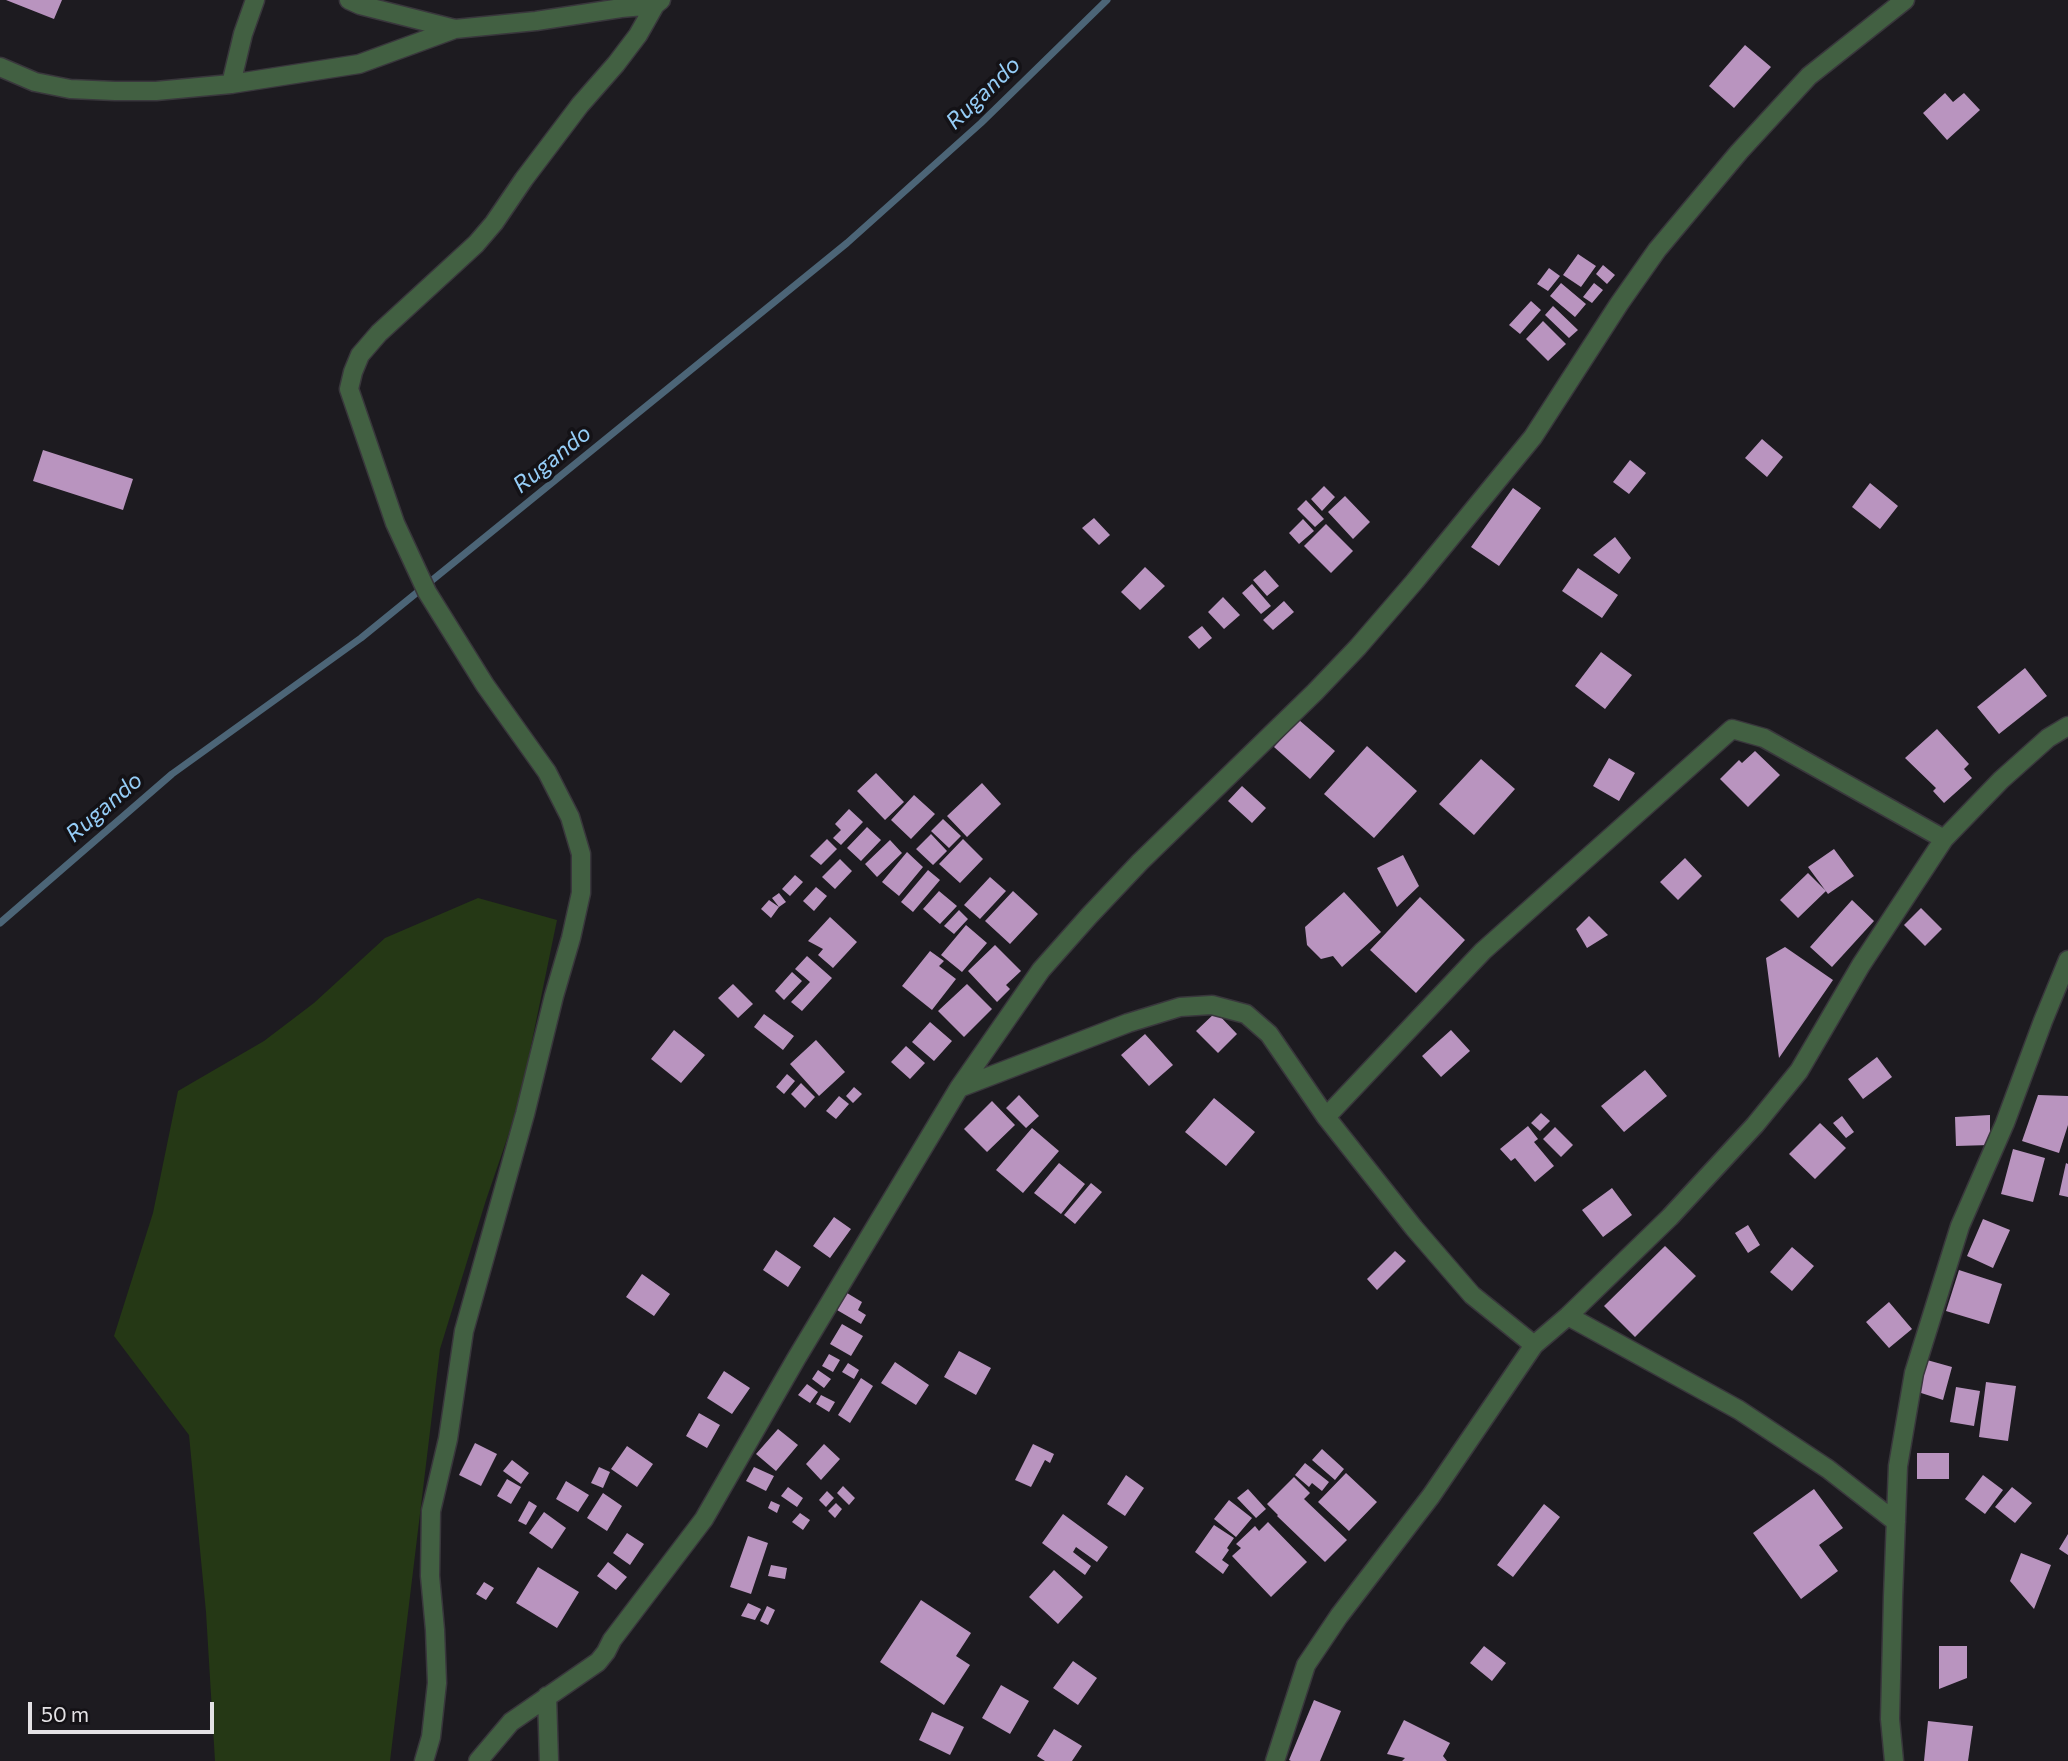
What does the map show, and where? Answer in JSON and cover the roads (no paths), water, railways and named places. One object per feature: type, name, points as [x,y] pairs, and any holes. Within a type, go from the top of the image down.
[{"type":"street","points":[[231,84],[243,34],[255,0]]},
{"type":"street","points":[[349,0],[454,29]]},
{"type":"street","points":[[478,1761],[511,1722],[598,1662],[704,1519],[796,1359],[959,1088],[1041,970],[1140,862],[1358,647],[1448,543],[1533,436],[1657,250],[1739,152],[1809,76],[1905,0]]},
{"type":"street","points":[[0,67],[35,82],[69,89],[156,91],[231,84],[359,64],[454,29],[536,21],[658,2]]},
{"type":"street","points":[[424,1761],[431,1737],[437,1683],[430,1576],[431,1511],[448,1439],[464,1331],[571,938],[581,893],[581,854],[570,817],[547,772],[485,685],[427,592],[395,523],[349,389],[360,355],[379,333],[476,244],[494,223],[580,105],[638,35],[658,2]]},
{"type":"street","points":[[1275,1761],[1306,1665],[1339,1616],[1431,1496],[1534,1345],[1568,1316],[1670,1217],[1755,1125],[1799,1071],[1861,965],[1944,839],[2001,780],[2048,738],[2068,726]]},
{"type":"street","points":[[1326,1117],[1483,951],[1732,729],[1764,738],[1944,839]]},
{"type":"street","points":[[1894,1761],[1890,1719],[1898,1466],[1914,1373],[1960,1226],[2005,1124],[2068,960]]},
{"type":"street","points":[[959,1088],[1128,1023],[1180,1007],[1212,1005],[1246,1014],[1269,1034],[1326,1117],[1413,1228],[1472,1295],[1534,1345]]},
{"type":"street","points":[[1568,1316],[1739,1410],[1828,1469],[1896,1522]]},
{"type":"street","points":[[547,1696],[550,1761]]},
{"type":"waterway","name":"Rugando","points":[[0,923],[172,774],[361,638],[847,243],[981,123],[1107,0]]}]
